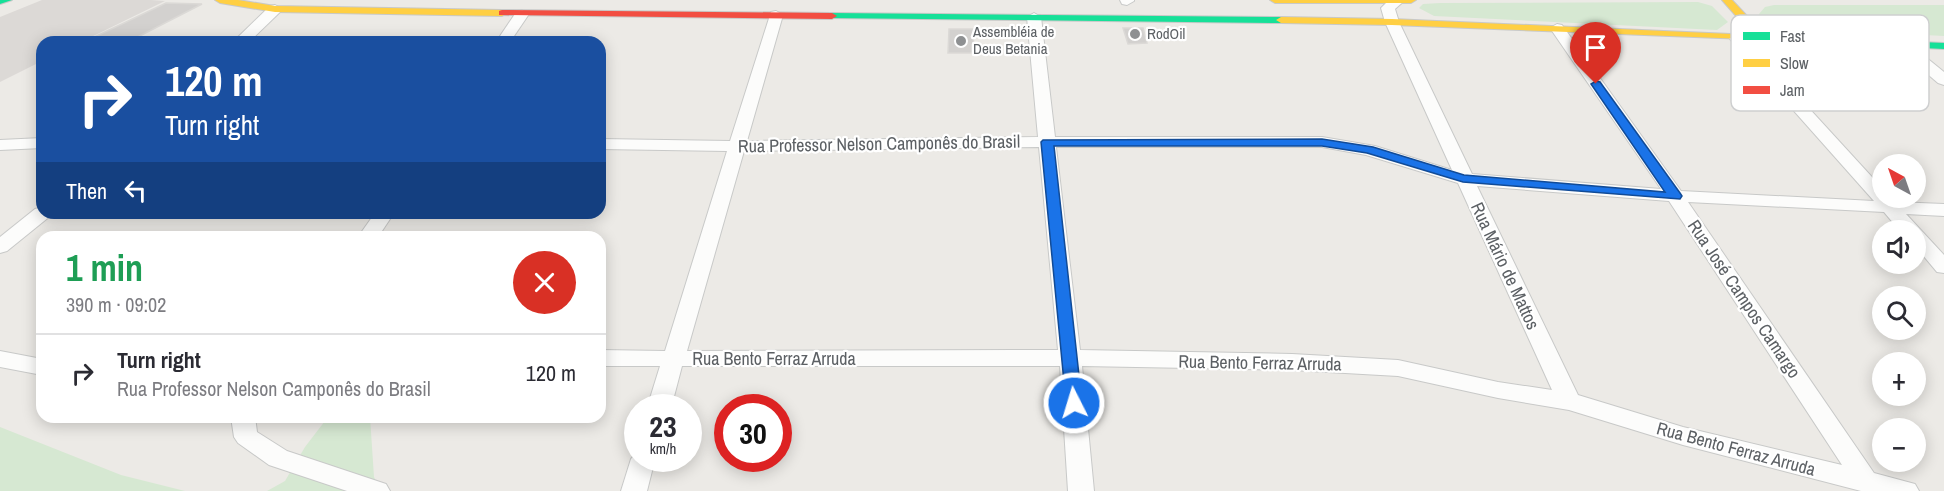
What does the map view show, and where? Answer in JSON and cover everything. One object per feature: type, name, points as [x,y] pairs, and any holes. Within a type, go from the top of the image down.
[{"type":"main road","points":[[0,1],[7,0]]},
{"type":"main road","points":[[220,0],[275,9],[522,15],[1034,17],[1392,22],[1731,36]]},
{"type":"main road","points":[[1266,0],[1404,1]]},
{"type":"main road","points":[[1727,0],[1741,15]]},
{"type":"main road","points":[[776,15],[821,11],[834,8],[836,3]]},
{"type":"main road","points":[[1929,45],[1944,46]]},
{"type":"street","points":[[1392,22],[1388,8],[1404,1]]},
{"type":"street","points":[[246,36],[275,9]]},
{"type":"street","points":[[507,36],[522,15]]},
{"type":"street","points":[[663,394],[776,15]]},
{"type":"street","points":[[1034,17],[1070,358],[1081,491]]},
{"type":"street","name":"Rua Mário de Mattos","points":[[1392,22],[1569,401]]},
{"type":"street","name":"Rua José Campos Camargo","points":[[1557,28],[1675,196],[1867,483]]},
{"type":"street","points":[[1929,67],[1944,80]]},
{"type":"street","points":[[1802,111],[1872,188]]},
{"type":"street","name":"Rua Professor Nelson Camponês do Brasil","points":[[606,144],[737,146],[1047,142],[1322,142],[1369,150],[1463,178],[1675,196],[1872,205]]},
{"type":"street","points":[[0,145],[36,143]]},
{"type":"street","points":[[1890,208],[1901,220]]},
{"type":"street","name":"Rua Professor Nelson Camponês do Brasil","points":[[1916,208],[1944,210]]},
{"type":"street","points":[[0,247],[36,218]]},
{"type":"street","points":[[1926,247],[1944,267]]},
{"type":"street","name":"Rua Bento Ferraz Arruda","points":[[606,358],[1070,358],[1292,362],[1388,368],[1569,401],[1683,436],[1906,491]]},
{"type":"street","points":[[0,359],[36,366]]},
{"type":"street","points":[[244,423],[246,437],[278,458],[377,491]]},
{"type":"street","points":[[634,491],[640,472]]},
{"type":"shaded area","points":[[42,0],[165,1],[93,36],[36,36],[36,64],[0,82],[0,17]]},
{"type":"green space","points":[[1698,2],[1712,6],[1728,22],[1717,30],[1434,16],[1419,8],[1423,4],[1440,3]]},
{"type":"green space","points":[[1774,5],[1944,5],[1944,36],[1929,35],[1929,15],[1759,15],[1765,7]]},
{"type":"green space","points":[[323,423],[370,423],[374,477],[381,491],[267,491],[285,481],[305,447]]},
{"type":"green space","points":[[0,427],[121,475],[185,491],[0,491]]},
{"type":"building","points":[[166,3],[202,4],[140,36],[97,36]]},
{"type":"building","name":"RodOil","points":[[1123,28],[1143,28],[1147,43],[1128,44]]},
{"type":"building","name":"Assembléia de Deus Betania","points":[[949,29],[973,29],[974,53],[948,53]]},
{"type":"traffic: fast","points":[[0,1],[7,0]]},
{"type":"traffic: fast","points":[[832,16],[1281,20]]},
{"type":"traffic: fast","points":[[1929,45],[1944,46]]},
{"type":"traffic: slow","points":[[220,0],[275,9],[502,13]]},
{"type":"traffic: slow","points":[[1275,0],[1411,0]]},
{"type":"traffic: slow","points":[[1727,0],[1741,15]]},
{"type":"traffic: slow","points":[[1281,20],[1392,22],[1731,37]]},
{"type":"traffic: jam","points":[[502,13],[832,16]]},
{"type":"place","name":"RodOil","points":[[1135,34]]},
{"type":"place","name":"Assembléia de Deus Betania","points":[[961,41]]},
{"type":"route","points":[[1074,403],[1047,142],[1322,142],[1369,150],[1463,178],[1675,196],[1596,84]]}]
